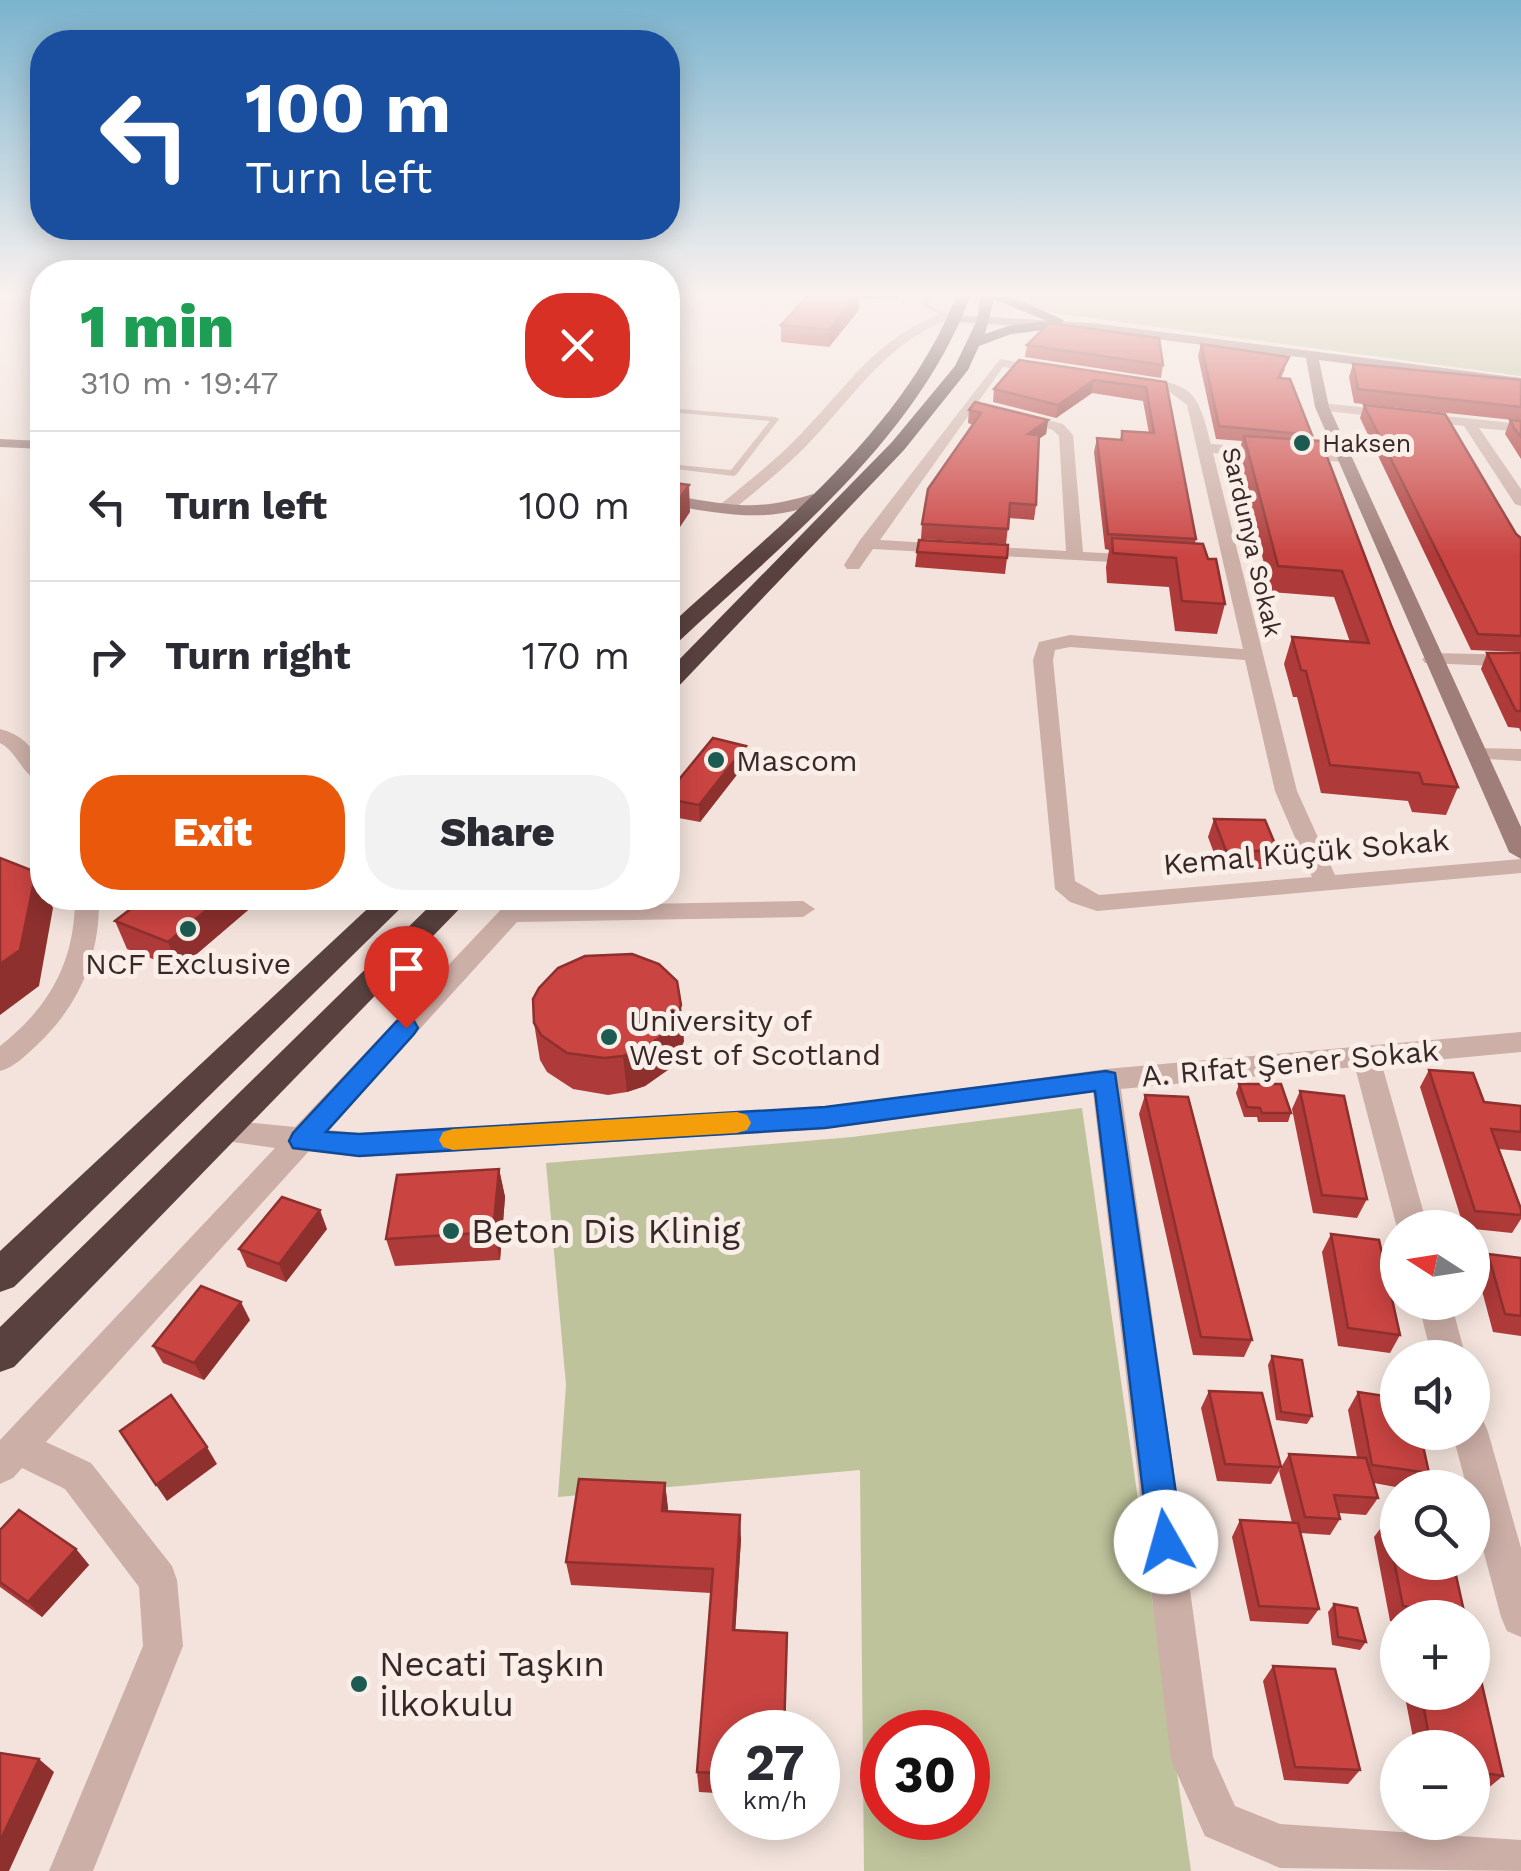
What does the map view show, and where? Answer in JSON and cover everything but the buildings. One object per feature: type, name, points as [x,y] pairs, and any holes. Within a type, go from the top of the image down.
[{"type":"highway","points":[[680,628],[874,438],[921,381]]},
{"type":"highway","points":[[680,672],[898,446],[950,381]]},
{"type":"highway","points":[[0,1274],[383,910]]},
{"type":"highway","points":[[0,1354],[443,910]]},
{"type":"street","points":[[727,507],[801,442],[861,381]]},
{"type":"street","points":[[853,565],[986,381]]},
{"type":"street","name":"Sardunya Sokak","points":[[1133,381],[1187,394],[1205,448],[1286,791],[1326,882]]},
{"type":"street","points":[[1317,381],[1322,407],[1521,852]]},
{"type":"street","points":[[969,404],[987,408]]},
{"type":"street","points":[[1322,407],[1521,428]]},
{"type":"street","points":[[1004,413],[1058,427],[1066,435],[1075,556]]},
{"type":"street","points":[[1469,423],[1521,502]]},
{"type":"street","points":[[0,443],[30,444]]},
{"type":"street","points":[[1205,448],[1345,458]]},
{"type":"street","points":[[756,513],[798,508],[813,499]]},
{"type":"street","points":[[680,501],[756,513],[772,521],[780,533]]},
{"type":"street","points":[[866,544],[1152,561]]},
{"type":"street","points":[[1211,564],[1230,566]]},
{"type":"street","name":"Kemal Küçük Sokak","points":[[1252,654],[1070,641],[1046,646],[1043,660],[1063,884],[1078,896],[1097,903],[1521,866]]},
{"type":"street","points":[[1432,659],[1521,661]]},
{"type":"street","points":[[0,735],[15,742],[30,761]]},
{"type":"street","points":[[1477,754],[1521,755]]},
{"type":"street","points":[[680,908],[804,909]]},
{"type":"street","points":[[0,1061],[27,1041],[72,986],[89,923],[88,910]]},
{"type":"street","points":[[71,1871],[163,1646],[158,1580],[78,1476],[9,1457],[513,910]]},
{"type":"street","name":"A. Rıfat Şener Sokak","points":[[222,1131],[359,1145],[825,1118],[1106,1080],[1521,1042]]},
{"type":"street","points":[[1365,1056],[1408,1210]]},
{"type":"street","points":[[1106,1080],[1192,1760],[1220,1820],[1280,1846],[1521,1862]]},
{"type":"street","points":[[1475,1450],[1521,1617]]},
{"type":"lane","points":[[680,411],[775,419],[733,473],[680,467]]},
{"type":"green space","points":[[1082,1108],[1191,1871],[864,1871],[864,1840],[990,1840],[990,1710],[862,1710],[860,1470],[558,1497],[566,1385],[546,1163],[852,1137]]},
{"type":"slow traffic","points":[[453,1140],[737,1123]]},
{"type":"place","name":"Haksen","points":[[1302,443]]},
{"type":"place","name":"Mascom","points":[[716,760]]},
{"type":"place","name":"NCF Exclusive","points":[[188,929]]},
{"type":"place","name":"University of West of Scotland","points":[[609,1037]]},
{"type":"place","name":"Beton Dis Klinig","points":[[451,1231]]},
{"type":"place","name":"Necati Taşkın İlkokulu","points":[[359,1684]]},
{"type":"route","points":[[406,1028],[302,1141],[359,1145],[825,1118],[1106,1080],[1166,1542]]}]
